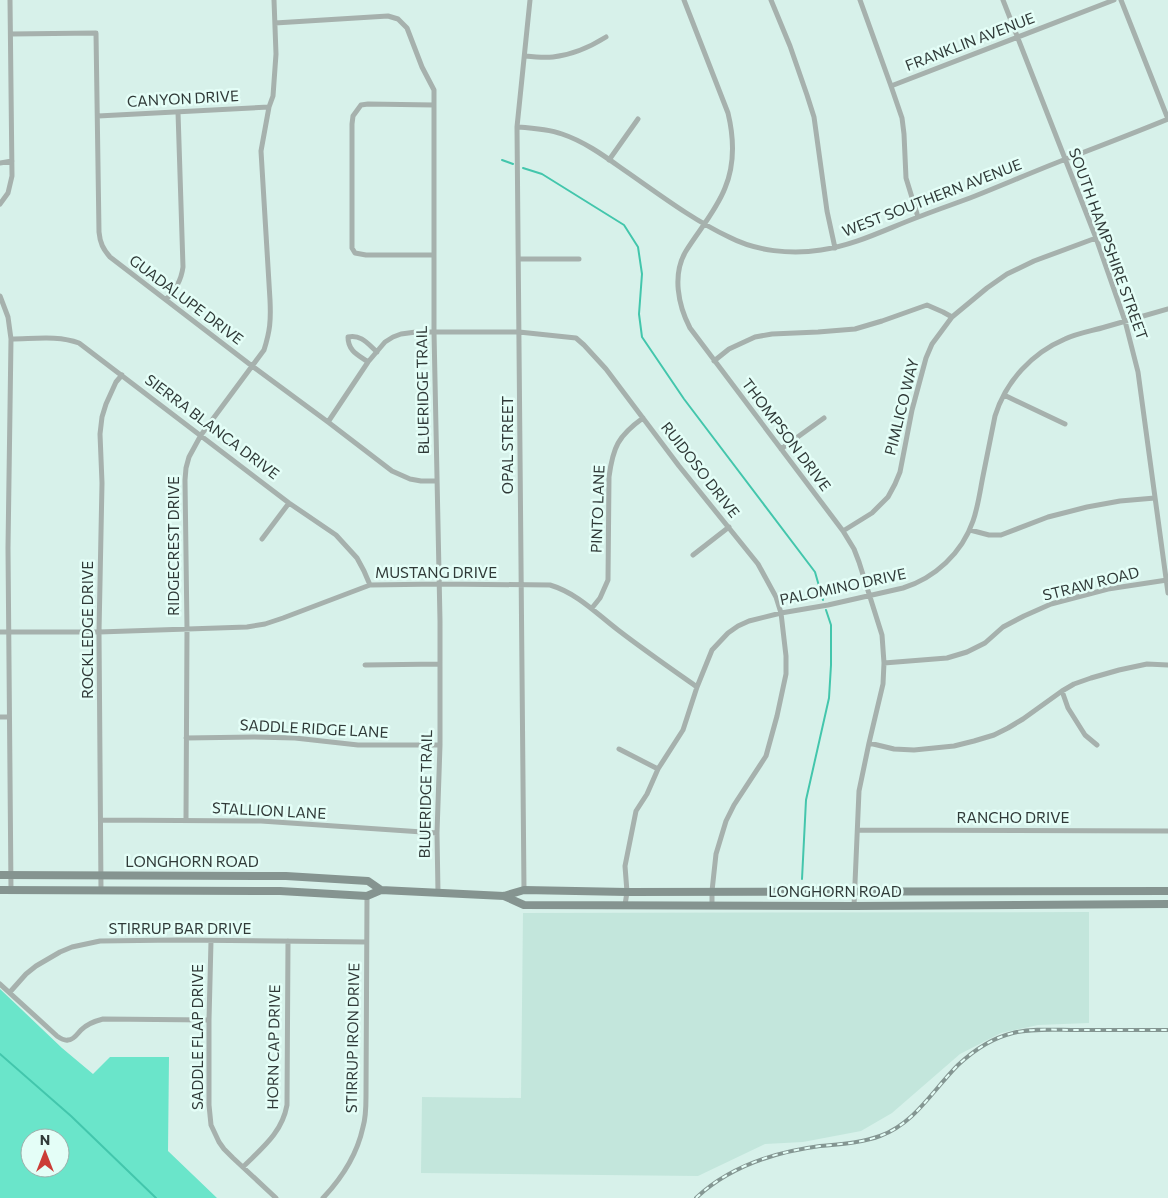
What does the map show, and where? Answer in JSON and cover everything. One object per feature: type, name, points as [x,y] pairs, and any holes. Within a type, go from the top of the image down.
[{"type":"main road","name":"LONGHORN ROAD","points":[[0,875],[286,876],[368,881],[381,890]]},
{"type":"main road","name":"LONGHORN ROAD","points":[[0,890],[280,891],[367,896],[381,890],[504,896],[524,890],[627,892],[1168,891]]},
{"type":"main road","points":[[1118,892],[1118,904]]},
{"type":"main road","name":"LONGHORN ROAD","points":[[504,896],[524,905],[854,906],[1168,904]]},
{"type":"street","points":[[0,204],[8,193],[12,176],[10,0]]},
{"type":"street","name":"RIDGECREST DRIVE","points":[[186,820],[186,468],[189,457],[201,435],[264,350],[269,334],[271,320],[261,151],[273,96],[276,54],[274,0]]},
{"type":"street","name":"OPAL STREET","points":[[524,890],[517,127],[530,0]]},
{"type":"street","name":"THOMPSON DRIVE","points":[[684,0],[728,113],[733,141],[732,164],[721,198],[681,261],[678,291],[686,321],[714,361],[844,531],[854,549],[882,635],[883,684],[859,791],[854,906]]},
{"type":"street","points":[[771,0],[790,46],[814,117],[827,211],[835,248]]},
{"type":"street","points":[[860,0],[902,118],[906,178],[918,217]]},
{"type":"street","name":"SOUTH HAMPSHIRE STREET","points":[[1003,0],[1096,238],[1125,321],[1138,372],[1168,594]]},
{"type":"street","name":"FRANKLIN AVENUE","points":[[891,86],[1114,0]]},
{"type":"street","points":[[1121,0],[1168,119]]},
{"type":"street","name":"BLUERIDGE TRAIL","points":[[275,23],[388,16],[398,19],[407,28],[422,67],[434,90],[434,332],[440,664],[437,833],[438,893]]},
{"type":"street","name":"GUADALUPE DRIVE","points":[[11,34],[96,33],[100,242],[110,257],[392,471],[410,479],[437,482]]},
{"type":"street","points":[[525,56],[553,57],[568,54],[591,46],[606,37]]},
{"type":"street","points":[[434,105],[361,105],[353,116],[352,124],[352,248],[355,252],[366,255],[434,255]]},
{"type":"street","name":"CANYON DRIVE","points":[[98,116],[270,107]]},
{"type":"street","points":[[166,300],[179,283],[183,267],[178,112]]},
{"type":"street","points":[[609,160],[638,119]]},
{"type":"street","name":"WEST SOUTHERN AVENUE","points":[[517,127],[562,134],[583,143],[705,224],[739,242],[769,250],[805,252],[820,251],[857,242],[1168,119]]},
{"type":"street","points":[[0,162],[12,162]]},
{"type":"street","name":"PIMLICO WAY","points":[[844,531],[872,513],[888,497],[895,484],[900,472],[912,410],[926,358],[932,344],[952,318],[987,288],[1007,274],[1034,261],[1096,238]]},
{"type":"street","points":[[519,259],[579,259]]},
{"type":"street","points":[[0,296],[8,317],[11,339],[8,548],[10,890]]},
{"type":"street","points":[[714,361],[729,349],[755,337],[855,328],[882,321],[927,305],[952,318]]},
{"type":"street","name":"PALOMINO DRIVE","points":[[625,905],[627,892],[625,866],[636,811],[647,794],[658,769],[683,730],[712,650],[728,633],[749,621],[869,596],[914,584],[933,574],[959,548],[970,530],[976,514],[995,416],[1004,395],[1022,368],[1046,348],[1066,338],[1168,309]]},
{"type":"street","name":"RUIDOSO DRIVE","points":[[328,422],[368,362],[385,342],[401,334],[416,332],[519,332],[576,338],[606,369],[679,466],[758,564],[776,597],[782,613],[786,674],[777,716],[766,756],[734,805],[726,822],[716,854],[712,905]]},
{"type":"street","points":[[368,362],[353,351],[348,344],[348,337],[361,338],[377,352]]},
{"type":"street","name":"SIERRA BLANCA DRIVE","points":[[11,339],[60,339],[79,343],[290,503],[336,535],[357,558],[370,585]]},
{"type":"street","name":"ROCKLEDGE DRIVE","points":[[101,890],[99,632],[102,483],[100,434],[106,404],[116,382],[122,375]]},
{"type":"street","points":[[1004,395],[1065,424]]},
{"type":"street","name":"PINTO LANE","points":[[592,608],[600,598],[608,580],[609,478],[611,462],[621,438],[643,418]]},
{"type":"street","points":[[781,449],[824,418]]},
{"type":"street","points":[[970,530],[989,535],[1001,535],[1048,517],[1087,507],[1120,501],[1155,498]]},
{"type":"street","points":[[262,539],[290,503]]},
{"type":"street","points":[[693,555],[729,527]]},
{"type":"street","points":[[0,548],[8,548]]},
{"type":"street","name":"STRAW ROAD","points":[[884,663],[947,658],[967,652],[984,643],[1003,627],[1051,604],[1108,589],[1167,580]]},
{"type":"street","name":"MUSTANG DRIVE","points":[[0,632],[99,632],[247,627],[265,624],[370,585],[550,585],[562,588],[592,608],[618,630],[697,687]]},
{"type":"street","points":[[365,665],[440,664]]},
{"type":"street","points":[[869,743],[914,750],[974,742],[1008,728],[1062,691],[1091,678],[1147,664],[1168,664]]},
{"type":"street","points":[[1062,691],[1068,708],[1085,735],[1097,746]]},
{"type":"street","points":[[0,717],[10,717]]},
{"type":"street","name":"SADDLE RIDGE LANE","points":[[186,738],[254,737],[287,738],[358,745],[440,745]]},
{"type":"street","points":[[619,748],[658,769]]},
{"type":"street","name":"STALLION LANE","points":[[101,820],[261,821],[437,833]]},
{"type":"street","name":"RANCHO DRIVE","points":[[858,830],[1168,831]]},
{"type":"street","name":"STIRRUP IRON DRIVE","points":[[323,1198],[349,1164],[364,1126],[366,1096],[367,896]]},
{"type":"street","name":"STIRRUP BAR DRIVE","points":[[10,992],[36,966],[60,952],[100,941],[366,942]]},
{"type":"street","name":"SADDLE FLAP DRIVE","points":[[211,941],[209,1020],[209,1105],[211,1125],[219,1142],[233,1158],[276,1198]]},
{"type":"street","name":"HORN CAP DRIVE","points":[[243,1167],[272,1138],[283,1122],[288,1105],[288,941]]},
{"type":"street","points":[[0,984],[63,1040],[75,1037],[87,1026],[103,1019],[209,1020]]},
{"type":"shaded area","points":[[1089,912],[1089,1023],[1038,1025],[1001,1033],[960,1054],[892,1113],[861,1131],[803,1142],[765,1144],[698,1176],[421,1173],[422,1097],[521,1098],[523,913]]},
{"type":"green space","points":[[0,989],[62,1048],[93,1074],[110,1057],[169,1057],[168,1151],[217,1198],[0,1198]]},
{"type":"waterway","points":[[502,160],[513,164]]},
{"type":"waterway","points":[[523,168],[542,174],[624,225],[638,247],[642,274],[639,314],[642,337],[684,399],[815,572],[823,600]]},
{"type":"waterway","points":[[802,879],[806,800],[829,698],[831,625],[826,610]]},
{"type":"waterway","points":[[0,1054],[71,1116],[156,1198]]},
{"type":"railway","points":[[696,1198],[723,1177],[754,1162],[786,1152],[865,1140],[892,1130],[913,1115],[958,1065],[976,1050],[1005,1035],[1037,1030],[1168,1030]]}]
